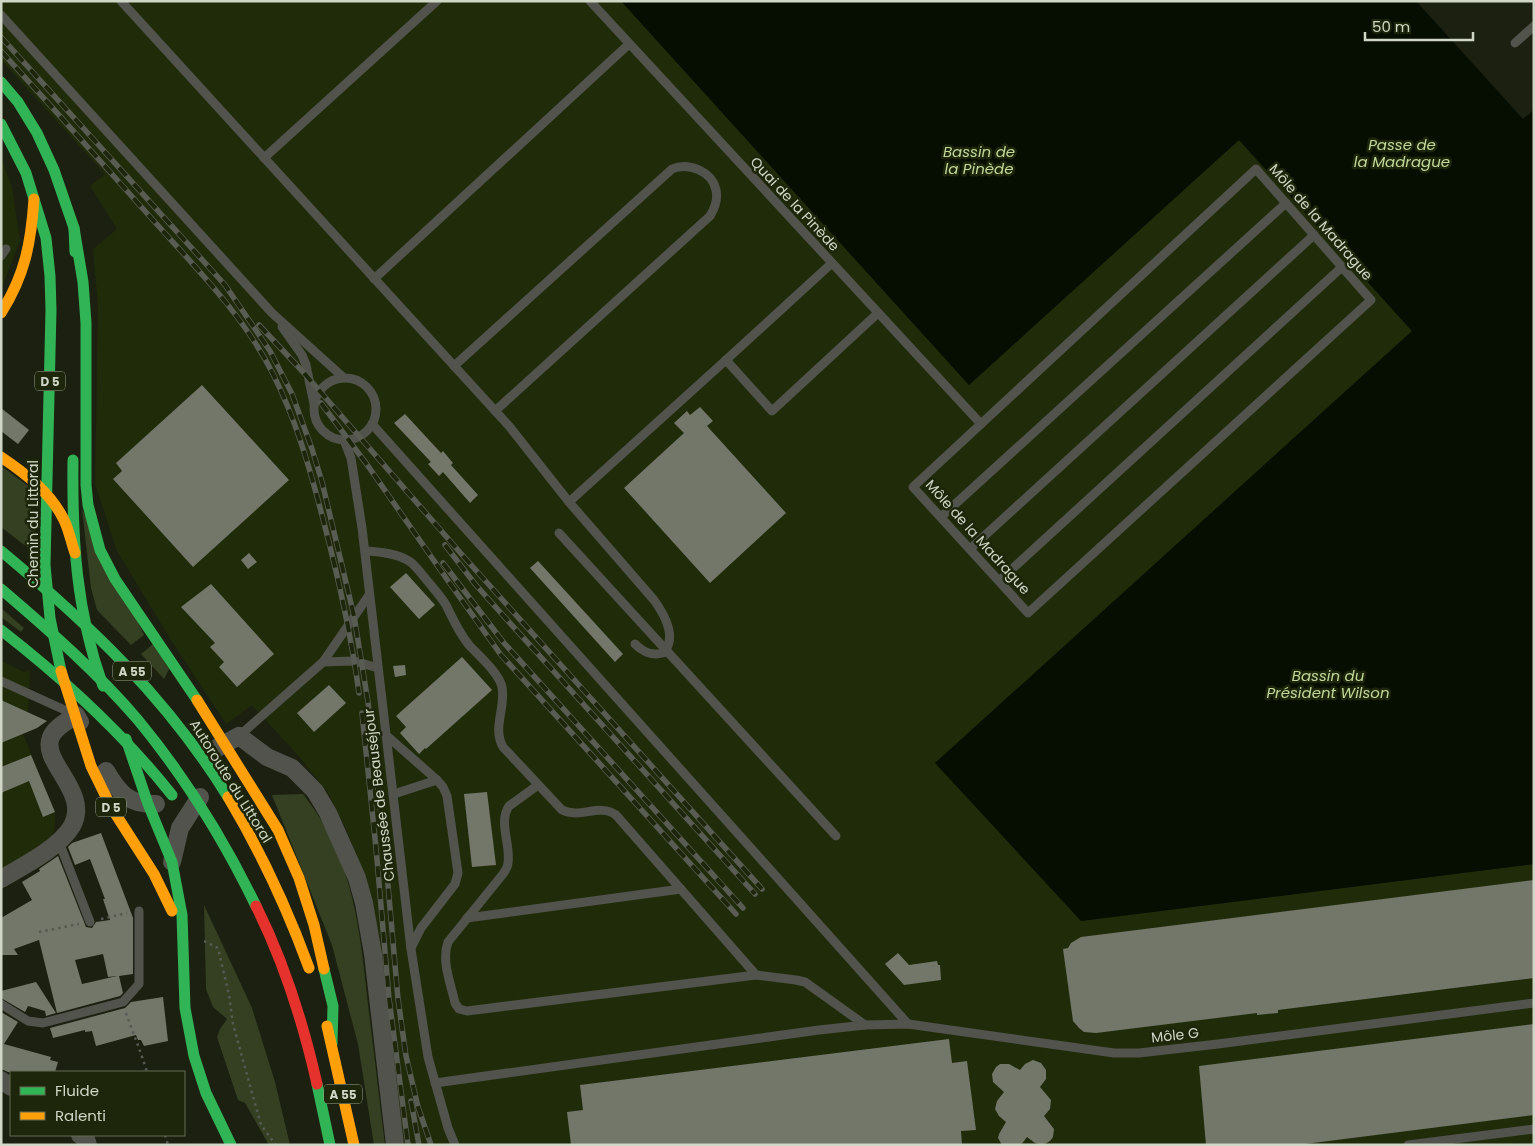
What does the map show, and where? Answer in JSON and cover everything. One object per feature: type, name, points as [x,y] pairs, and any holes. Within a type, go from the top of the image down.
[{"type":"main road","name":"D 5","points":[[1,82],[18,102],[37,133],[54,170],[74,228],[76,295],[74,394]]},
{"type":"main road","name":"D 5","points":[[1,124],[26,173],[34,199]]},
{"type":"main road","points":[[1,313],[13,296],[24,270],[31,241],[34,199]]},
{"type":"main road","name":"Chemin du Littoral","points":[[34,199],[46,238],[50,276],[51,310],[45,565],[50,618],[60,670],[91,766],[110,807],[157,882],[172,910],[182,941]]},
{"type":"main road","points":[[74,228],[82,269],[87,336],[85,465],[88,505],[100,550],[114,579],[218,732],[278,830],[296,870],[314,925],[333,1006],[332,1044]]},
{"type":"main road","name":"Chemin du Littoral","points":[[73,451],[75,553],[84,625],[93,662],[118,720],[148,804],[172,862],[182,915],[185,1008],[194,1056],[206,1093],[232,1145]]},
{"type":"main road","points":[[1,457],[24,472],[47,496],[63,517],[75,553]]},
{"type":"main road","name":"Autoroute du Littoral","points":[[3,553],[76,615],[145,685],[179,726],[235,809],[258,850],[283,902],[313,980]]},
{"type":"main road","name":"A 55","points":[[1,589],[87,668],[124,705],[154,740],[187,785],[211,823],[249,889],[277,952],[303,1027],[322,1103],[330,1145]]},
{"type":"main road","points":[[1,630],[51,668],[85,698],[132,745],[193,824]]},
{"type":"main road","points":[[1,640],[60,670]]},
{"type":"main road","points":[[66,686],[77,677],[85,674],[99,676]]},
{"type":"main road","points":[[76,715],[98,704],[106,693]]},
{"type":"main road","points":[[228,879],[249,889]]},
{"type":"main road","name":"A 55","points":[[321,1007],[332,1044],[354,1145]]},
{"type":"street","points":[[1,879],[59,842],[71,827],[75,817],[76,804],[73,793],[50,751],[50,738],[56,730],[76,715],[116,788],[123,795],[148,804],[168,803],[200,797]]},
{"type":"street","points":[[118,720],[141,751],[160,765],[185,767]]},
{"type":"street","points":[[242,738],[267,757],[292,768],[315,791],[328,813],[357,878],[364,903],[372,954],[395,1145]]},
{"type":"street","points":[[134,844],[148,804],[164,784],[185,767],[242,738]]},
{"type":"street","points":[[224,778],[242,738]]},
{"type":"street","points":[[172,862],[180,828],[200,797],[224,778],[267,757]]},
{"type":"lane","points":[[120,1],[495,411],[659,608],[670,640],[666,650],[658,654],[650,654],[635,644]]},
{"type":"lane","points":[[264,158],[437,1]]},
{"type":"lane","name":"Quai de la Pinède","points":[[590,1],[981,424]]},
{"type":"lane","points":[[1,15],[272,313],[344,378]]},
{"type":"lane","points":[[1514,43],[1534,26]]},
{"type":"lane","points":[[374,279],[629,44]]},
{"type":"lane","points":[[454,366],[672,169],[678,166],[689,166],[702,172],[709,178],[716,187],[717,196],[710,216],[495,411]]},
{"type":"lane","name":"Môle de la Madrague","points":[[1256,168],[1286,203],[1371,300],[1028,613],[914,486],[1256,168]]},
{"type":"lane","points":[[941,517],[1286,203]]},
{"type":"lane","points":[[970,549],[1314,235]]},
{"type":"lane","points":[[569,502],[832,263]]},
{"type":"lane","points":[[999,581],[1342,267]]},
{"type":"lane","points":[[272,313],[302,355],[314,404],[314,415],[321,429],[334,438],[344,440],[358,436],[372,424],[376,406],[368,389],[353,379],[344,378],[334,379],[326,384],[319,391],[314,404]]},
{"type":"lane","points":[[726,360],[772,411],[878,313]]},
{"type":"lane","points":[[372,424],[908,1024]]},
{"type":"lane","name":"Chaussée de Beauséjour","points":[[344,440],[351,458],[365,551],[394,794],[410,949],[428,1057],[448,1128],[455,1145]]},
{"type":"lane","points":[[559,533],[836,836]]},
{"type":"lane","points":[[365,551],[385,553],[410,561],[442,600],[467,642],[498,677],[502,685],[499,740],[503,747],[538,785],[562,810],[568,813],[575,814],[603,809],[611,811],[616,815],[756,975]]},
{"type":"lane","points":[[242,738],[323,662],[369,595]]},
{"type":"lane","points":[[323,662],[354,661],[378,668]]},
{"type":"lane","points":[[1,681],[76,715]]},
{"type":"lane","points":[[386,735],[438,780],[443,787],[447,796],[458,872],[455,884],[421,928],[410,949]]},
{"type":"lane","points":[[394,794],[438,780]]},
{"type":"lane","points":[[538,785],[506,810],[504,819],[508,865],[503,874],[448,942],[444,957],[455,1003],[459,1009],[466,1011],[756,975],[805,982],[865,1026]]},
{"type":"lane","points":[[59,842],[90,922]]},
{"type":"lane","points":[[467,918],[681,889]]},
{"type":"lane","points":[[1,1004],[28,1021],[43,1023],[122,1002],[139,984],[139,911]]},
{"type":"lane","name":"Môle G","points":[[435,1082],[819,1030],[865,1026],[908,1024],[1114,1053],[1129,1053],[1218,1044],[1534,1003]]},
{"type":"lane","points":[[1408,1145],[1534,1129]]},
{"type":"path","points":[[199,938],[218,948],[230,995],[233,1024],[261,1125],[276,1145]]},
{"type":"path","points":[[122,1002],[147,1071]]},
{"type":"shaded area","points":[[1,1],[621,1],[969,385],[1237,141],[1241,141],[1412,331],[1081,921],[1534,864],[1534,1145],[402,1145],[364,876],[348,833],[328,793],[301,759],[252,705],[226,724],[171,640],[117,551],[95,484],[98,307],[93,249],[117,229],[90,186],[105,174],[1,60]]},
{"type":"shaded area","points":[[1,158],[12,187],[20,241],[1,290]]},
{"type":"shaded area","points":[[1,466],[31,488],[30,503],[35,527],[36,554],[1,527]]},
{"type":"shaded area","points":[[82,509],[144,635],[131,645],[97,610],[91,588]]},
{"type":"shaded area","points":[[1,608],[24,628],[21,632],[1,617]]},
{"type":"shaded area","points":[[153,644],[169,669],[164,679],[141,654]]},
{"type":"shaded area","points":[[1,661],[24,672],[30,671],[28,715],[35,718],[37,728],[23,734],[55,812],[55,824],[51,837],[1,872]]},
{"type":"shaded area","points":[[303,794],[320,818],[333,843],[351,894],[362,948],[385,1145],[374,1145],[358,1044],[332,945],[272,795]]},
{"type":"shaded area","points":[[204,905],[252,1008],[275,1082],[290,1145],[269,1145],[245,1103],[238,1100],[217,1037],[227,1019],[213,1007],[206,989]]},
{"type":"water","points":[[621,1],[1416,1],[1523,119],[1534,110],[1534,864],[1081,921],[935,763],[1412,331],[1239,140],[969,385]]},
{"type":"building","points":[[202,385],[289,480],[193,567],[113,479],[122,471],[116,463]]},
{"type":"building","points":[[700,407],[713,421],[707,426],[786,513],[710,583],[624,488],[684,433],[674,423],[687,411],[690,415]]},
{"type":"building","points":[[1,408],[29,430],[18,444],[1,431]]},
{"type":"building","points":[[405,414],[441,453],[443,451],[453,463],[451,465],[478,495],[470,503],[443,472],[439,476],[428,464],[431,462],[394,423]]},
{"type":"building","points":[[249,553],[257,562],[248,569],[241,560]]},
{"type":"building","points":[[538,561],[623,654],[615,662],[530,568]]},
{"type":"building","points":[[406,573],[435,605],[419,619],[390,587]]},
{"type":"building","points":[[211,584],[274,654],[237,687],[219,667],[224,662],[210,647],[215,643],[181,607]]},
{"type":"building","points":[[462,657],[492,690],[419,754],[400,733],[406,727],[396,716]]},
{"type":"building","points":[[405,665],[406,675],[395,677],[393,666]]},
{"type":"building","points":[[329,685],[346,703],[314,732],[297,713]]},
{"type":"building","points":[[1,700],[47,721],[37,728],[1,743]]},
{"type":"building","points":[[31,755],[55,812],[43,817],[29,781],[1,793],[1,767]]},
{"type":"building","points":[[487,792],[496,865],[472,867],[464,794]]},
{"type":"building","points":[[101,833],[133,918],[133,974],[119,976],[123,993],[120,996],[57,1013],[39,940],[14,949],[18,955],[1,955],[1,918],[32,900],[22,882],[40,871],[39,869],[58,856],[86,927],[92,928],[96,922],[110,920],[103,899],[105,899],[90,859],[75,865],[68,847],[72,843]],"holes":[[[103,954],[108,977],[117,976],[82,984],[75,960]]]},
{"type":"building","points":[[1534,880],[1534,978],[1278,1010],[1278,1013],[1257,1015],[1257,1013],[1096,1033],[1084,1032],[1073,1021],[1063,949],[1068,948],[1071,943],[1081,937]]},
{"type":"building","points":[[898,953],[909,965],[937,961],[938,965],[940,965],[941,980],[904,985],[885,964]]},
{"type":"building","points":[[36,982],[56,1013],[46,1016],[45,1011],[28,1006],[25,1012],[1,998],[1,991]]},
{"type":"building","points":[[163,997],[168,1041],[144,1046],[136,1035],[96,1046],[92,1031],[85,1032],[85,1030],[53,1038],[50,1028],[125,1008],[131,1002]]},
{"type":"building","points":[[1,1012],[18,1022],[4,1044],[51,1057],[50,1060],[58,1062],[55,1071],[8,1072],[1,1069]]},
{"type":"building","points":[[1534,1024],[1534,1115],[1297,1145],[1206,1145],[1199,1066]]},
{"type":"building","points":[[949,1039],[952,1063],[967,1061],[976,1130],[961,1131],[962,1145],[571,1145],[567,1112],[583,1110],[580,1085]]},
{"type":"building","points":[[1033,1060],[1041,1063],[1046,1070],[1046,1079],[1040,1087],[1051,1100],[1050,1109],[1044,1116],[1054,1129],[1053,1137],[1043,1145],[1035,1143],[1027,1137],[1021,1145],[1002,1145],[998,1138],[1006,1122],[995,1109],[997,1101],[1004,1092],[993,1082],[992,1074],[1000,1064],[1009,1064],[1020,1070],[1025,1064]]},
{"type":"railway","points":[[1,37],[225,285],[270,351],[292,394],[322,482],[354,616],[368,702],[385,851],[398,999],[406,1056],[418,1107],[431,1145]]},
{"type":"railway","points":[[1,51],[218,293],[247,331],[272,372],[295,426],[318,500],[344,605],[359,693]]},
{"type":"railway","points":[[259,325],[304,373],[464,557],[762,889]]},
{"type":"railway","points":[[321,403],[368,466],[501,655],[736,914]]},
{"type":"railway","points":[[445,545],[475,584],[755,894]]},
{"type":"railway","points":[[443,563],[504,643],[743,908]]},
{"type":"railway","points":[[362,713],[389,998],[408,1145]]},
{"type":"railway","points":[[411,1101],[419,1145]]},
{"type":"traffic: fast","points":[[1,82],[18,102],[37,133],[54,170],[74,228],[75,252]]},
{"type":"traffic: fast","points":[[1,124],[26,173],[46,238],[51,310],[45,565],[50,618],[61,671]]},
{"type":"traffic: fast","points":[[74,228],[83,282],[86,323],[86,485],[88,505],[100,550],[115,579],[197,700]]},
{"type":"traffic: fast","points":[[73,460],[73,518],[81,602],[94,658],[103,686]]},
{"type":"traffic: fast","points":[[1,551],[96,635],[153,695],[179,727],[228,797]]},
{"type":"traffic: fast","points":[[1,589],[89,668],[138,720],[188,786],[231,857],[256,906]]},
{"type":"traffic: fast","points":[[1,630],[70,687],[113,728],[172,795]]},
{"type":"traffic: fast","points":[[126,739],[148,804],[172,862],[182,915],[185,1008],[194,1056],[206,1093],[231,1145]]},
{"type":"traffic: fast","points":[[324,969],[333,1006],[332,1044]]},
{"type":"traffic: fast","points":[[317,1084],[330,1145]]},
{"type":"traffic: slow","points":[[1,313],[21,272],[29,244],[34,199]]},
{"type":"traffic: slow","points":[[1,457],[45,492],[59,510],[66,524],[75,553]]},
{"type":"traffic: slow","points":[[61,671],[91,766],[111,807],[154,874],[172,911]]},
{"type":"traffic: slow","points":[[197,700],[278,830],[299,878],[314,925],[324,969]]},
{"type":"traffic: slow","points":[[228,797],[273,881],[309,968]]},
{"type":"traffic: slow","points":[[327,1026],[354,1145]]},
{"type":"traffic: jam","points":[[256,906],[292,993],[306,1038],[317,1084]]},
{"type":"water label","name":"Passe de la Madrague","points":[[1402,152]]},
{"type":"water label","name":"Bassin de la Pinède","points":[[979,160]]},
{"type":"water label","name":"Bassin du Président Wilson","points":[[1328,684]]}]
